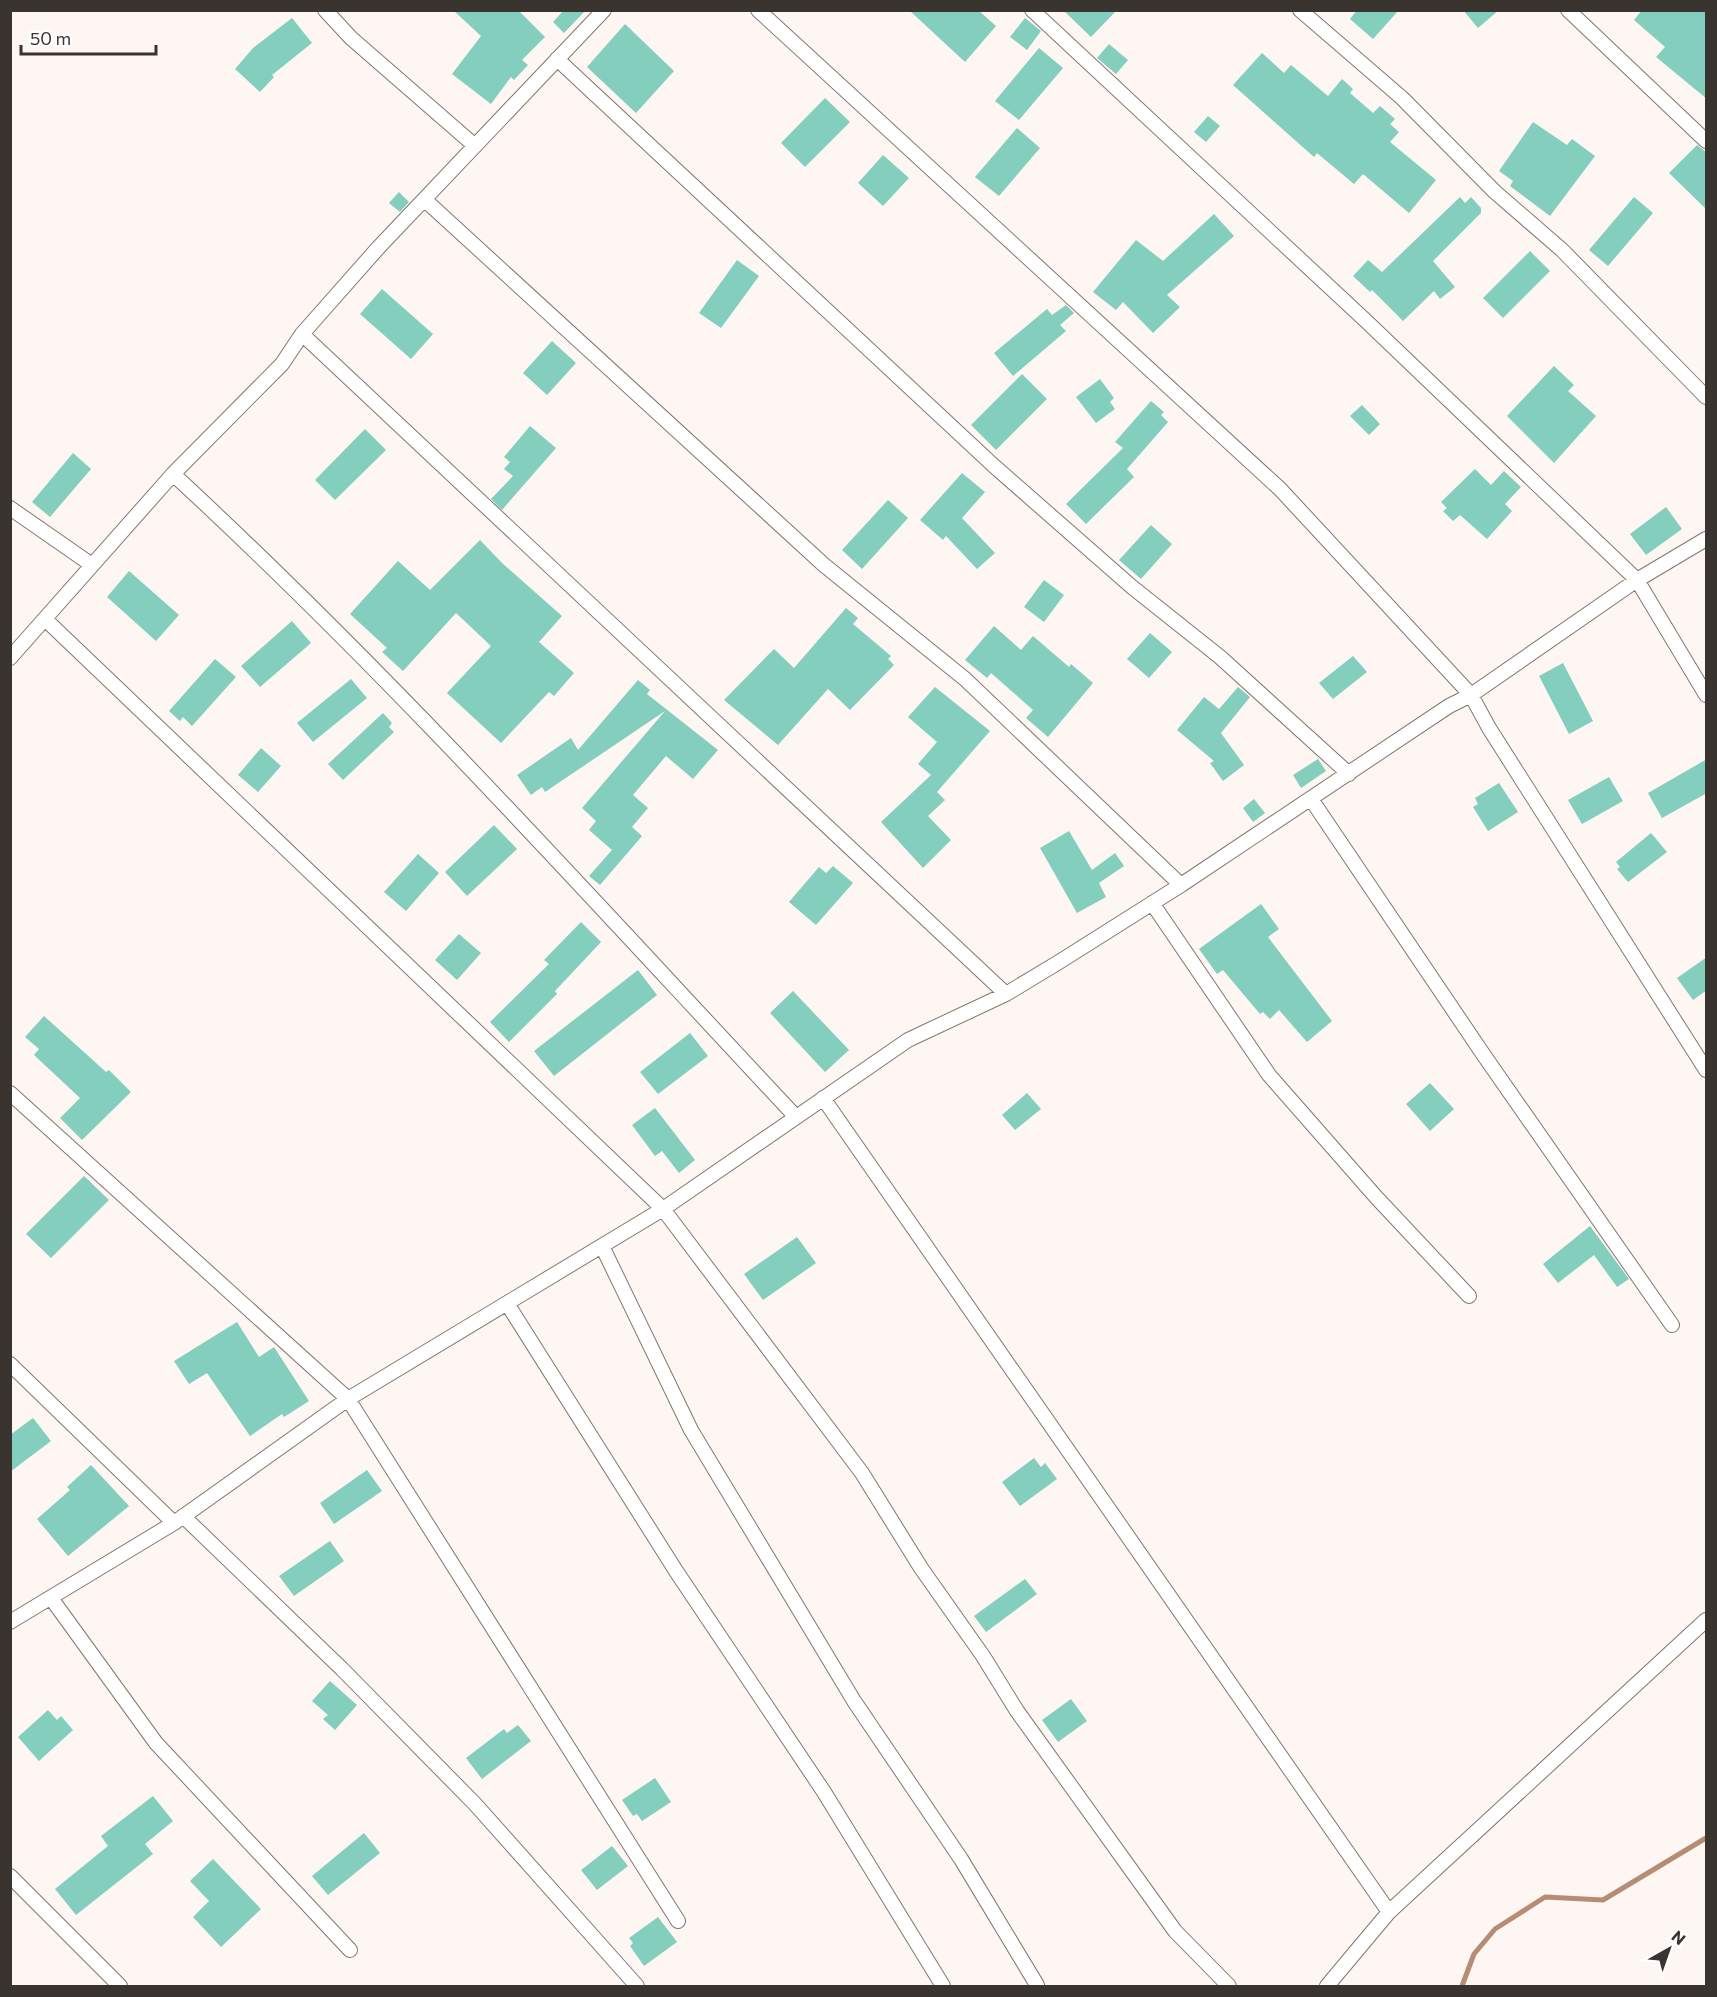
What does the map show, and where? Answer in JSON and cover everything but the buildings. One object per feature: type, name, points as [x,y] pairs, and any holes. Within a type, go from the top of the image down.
[{"type":"street","points":[[325,10],[417,98],[474,145]]},
{"type":"street","points":[[758,10],[1280,489],[1472,695],[1489,728],[1707,1070]]},
{"type":"street","points":[[1032,10],[1365,320],[1637,579],[1707,695]]},
{"type":"street","points":[[1300,10],[1402,98],[1495,192],[1562,250],[1707,397]]},
{"type":"street","points":[[1568,10],[1707,141]]},
{"type":"street","points":[[10,658],[173,474],[282,364],[302,334],[378,248],[603,11]]},
{"type":"street","points":[[557,59],[994,466],[1132,588],[1220,657],[1349,774]]},
{"type":"street","points":[[425,200],[824,565],[965,679],[1181,885]]},
{"type":"street","points":[[302,334],[1006,994]]},
{"type":"street","points":[[173,474],[275,568],[395,688],[796,1118]]},
{"type":"street","points":[[10,508],[92,566]]},
{"type":"street","points":[[10,1622],[178,1520],[348,1399],[508,1305],[663,1209],[908,1040],[1006,994],[1181,885],[1449,706],[1472,695],[1637,579],[1707,539]]},
{"type":"street","points":[[46,620],[663,1209],[861,1473],[921,1568],[984,1656],[1017,1711],[1175,1931],[1229,1986]]},
{"type":"street","points":[[1311,799],[1496,1074],[1672,1325]]},
{"type":"street","points":[[1152,903],[1269,1074],[1376,1197],[1469,1296]]},
{"type":"street","points":[[10,1093],[348,1399],[678,1921]]},
{"type":"street","points":[[823,1098],[1389,1912]]},
{"type":"street","points":[[602,1246],[691,1430],[731,1498],[854,1701],[961,1859],[1037,1985]]},
{"type":"street","points":[[508,1305],[676,1571],[824,1792],[943,1986]]},
{"type":"street","points":[[10,1364],[342,1669],[475,1804],[637,1986]]},
{"type":"street","points":[[51,1598],[156,1743],[350,1950]]},
{"type":"street","points":[[1326,1986],[1389,1912],[1707,1620]]},
{"type":"street","points":[[10,1876],[120,1986]]},
{"type":"waterway","points":[[1462,1986],[1474,1954],[1495,1929],[1545,1897],[1603,1900],[1706,1838]]}]
